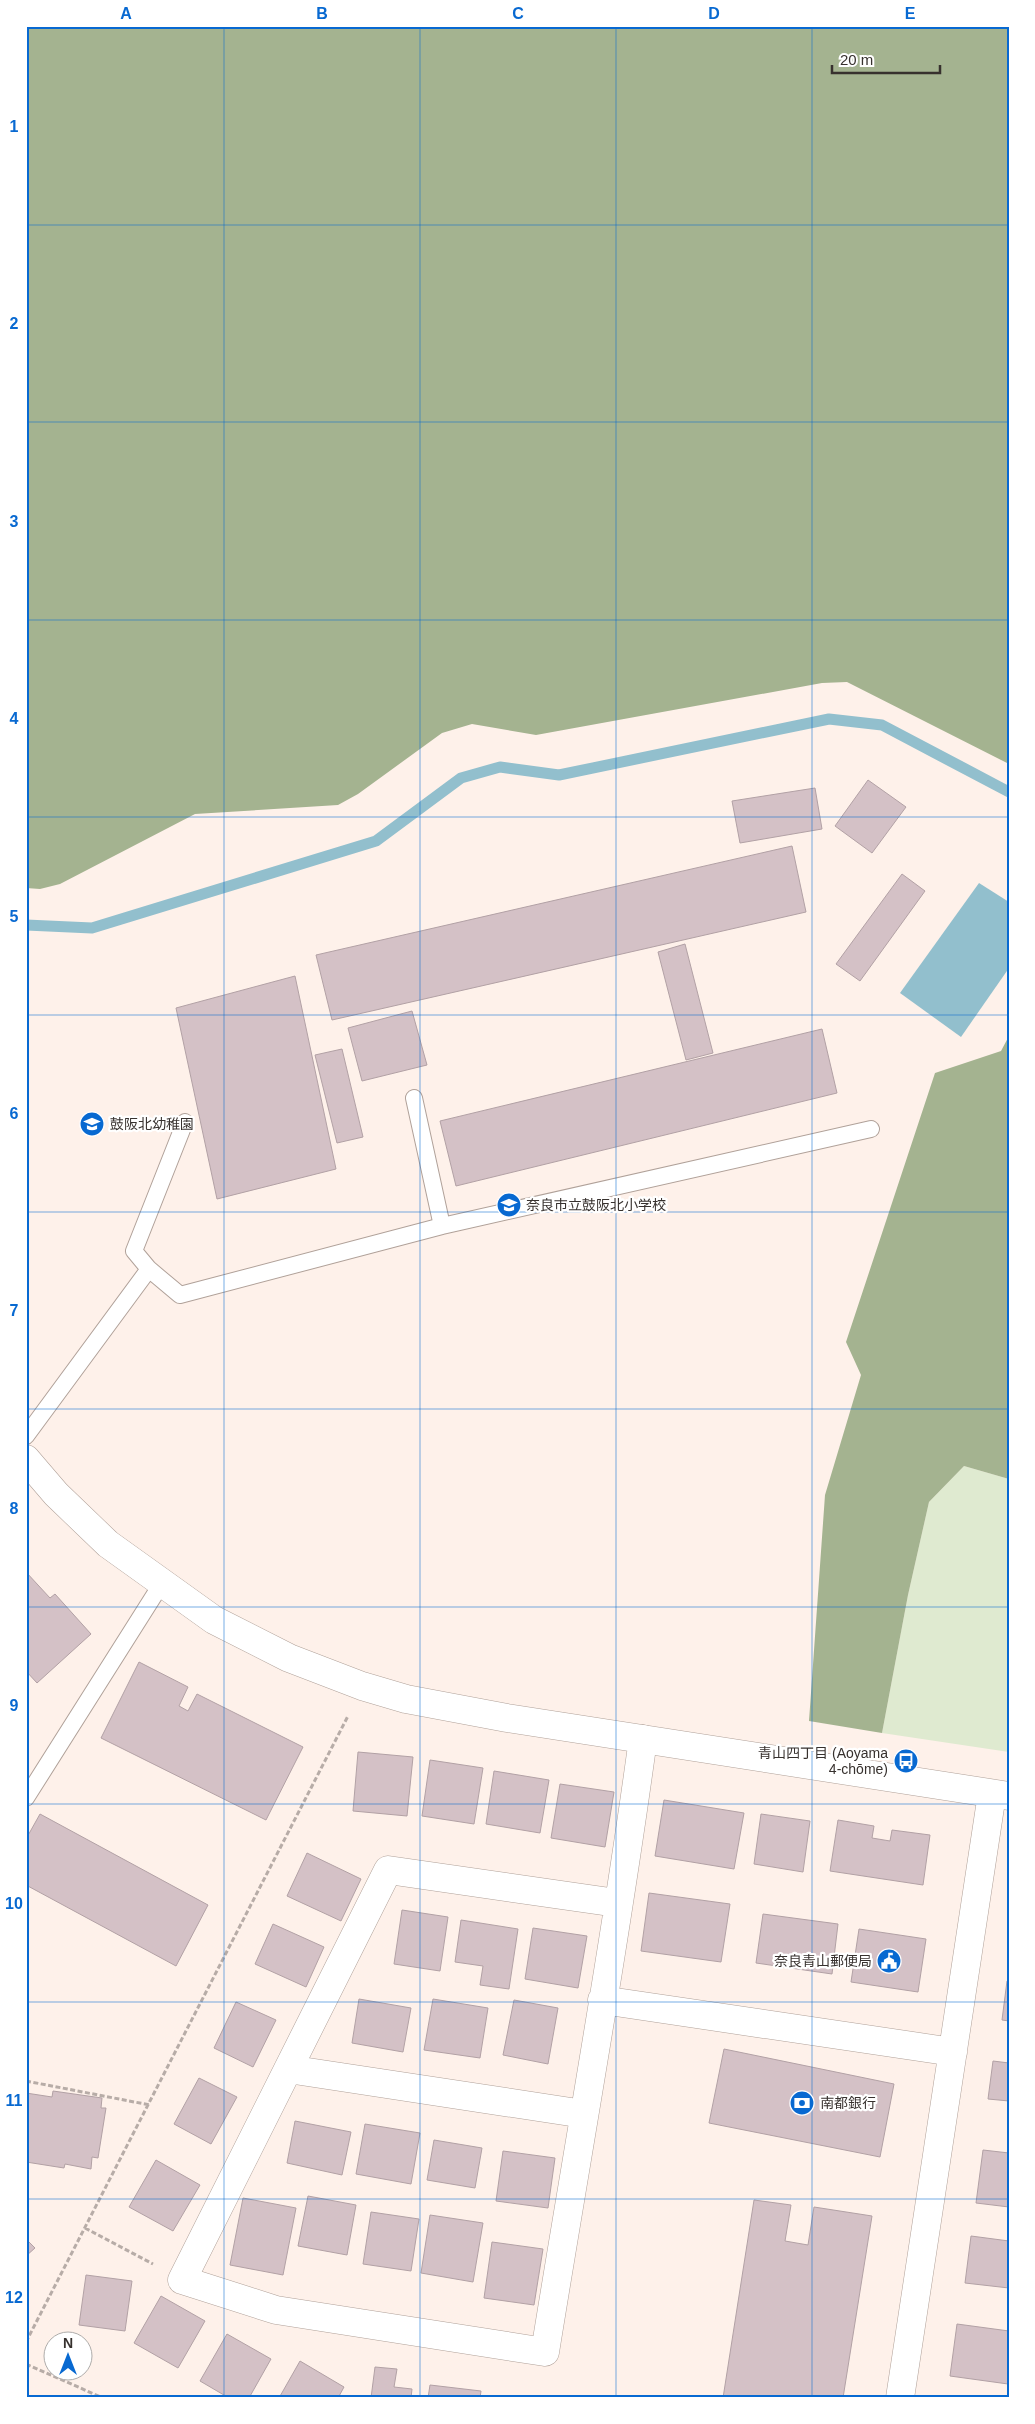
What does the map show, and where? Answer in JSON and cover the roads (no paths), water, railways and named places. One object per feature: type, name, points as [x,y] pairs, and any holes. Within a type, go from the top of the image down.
[{"type":"street","points":[[26,1459],[56,1494],[108,1544],[214,1620],[289,1658],[362,1686],[406,1699],[507,1718],[1000,1795],[953,2052],[900,2398]]},
{"type":"street","points":[[618,1903],[388,1870],[182,2280],[276,2310],[545,2352],[618,1903],[643,1739]]},
{"type":"street","points":[[602,2000],[953,2052]]},
{"type":"street","points":[[288,2069],[584,2114]]},
{"type":"lane","points":[[414,1098],[442,1226]]},
{"type":"lane","points":[[185,1122],[134,1251],[149,1269],[180,1295],[442,1226],[871,1129]]},
{"type":"lane","points":[[26,1436],[149,1269]]},
{"type":"lane","points":[[26,1798],[162,1582]]},
{"type":"water","points":[[979,883],[1009,902],[1009,968],[961,1037],[900,993]]},
{"type":"waterway","points":[[26,925],[92,928],[376,841],[461,778],[500,767],[559,775],[829,719],[882,725],[1009,792]]},
{"type":"place","name":"鼓阪北幼稚園","points":[[92,1124]]},
{"type":"place","name":"奈良市立鼓阪北小学校","points":[[509,1205]]},
{"type":"place","name":"青山四丁目 (Aoyama 4-chōme)","points":[[906,1761]]},
{"type":"place","name":"奈良青山郵便局","points":[[889,1961]]},
{"type":"place","name":"南都銀行","points":[[802,2103]]}]
